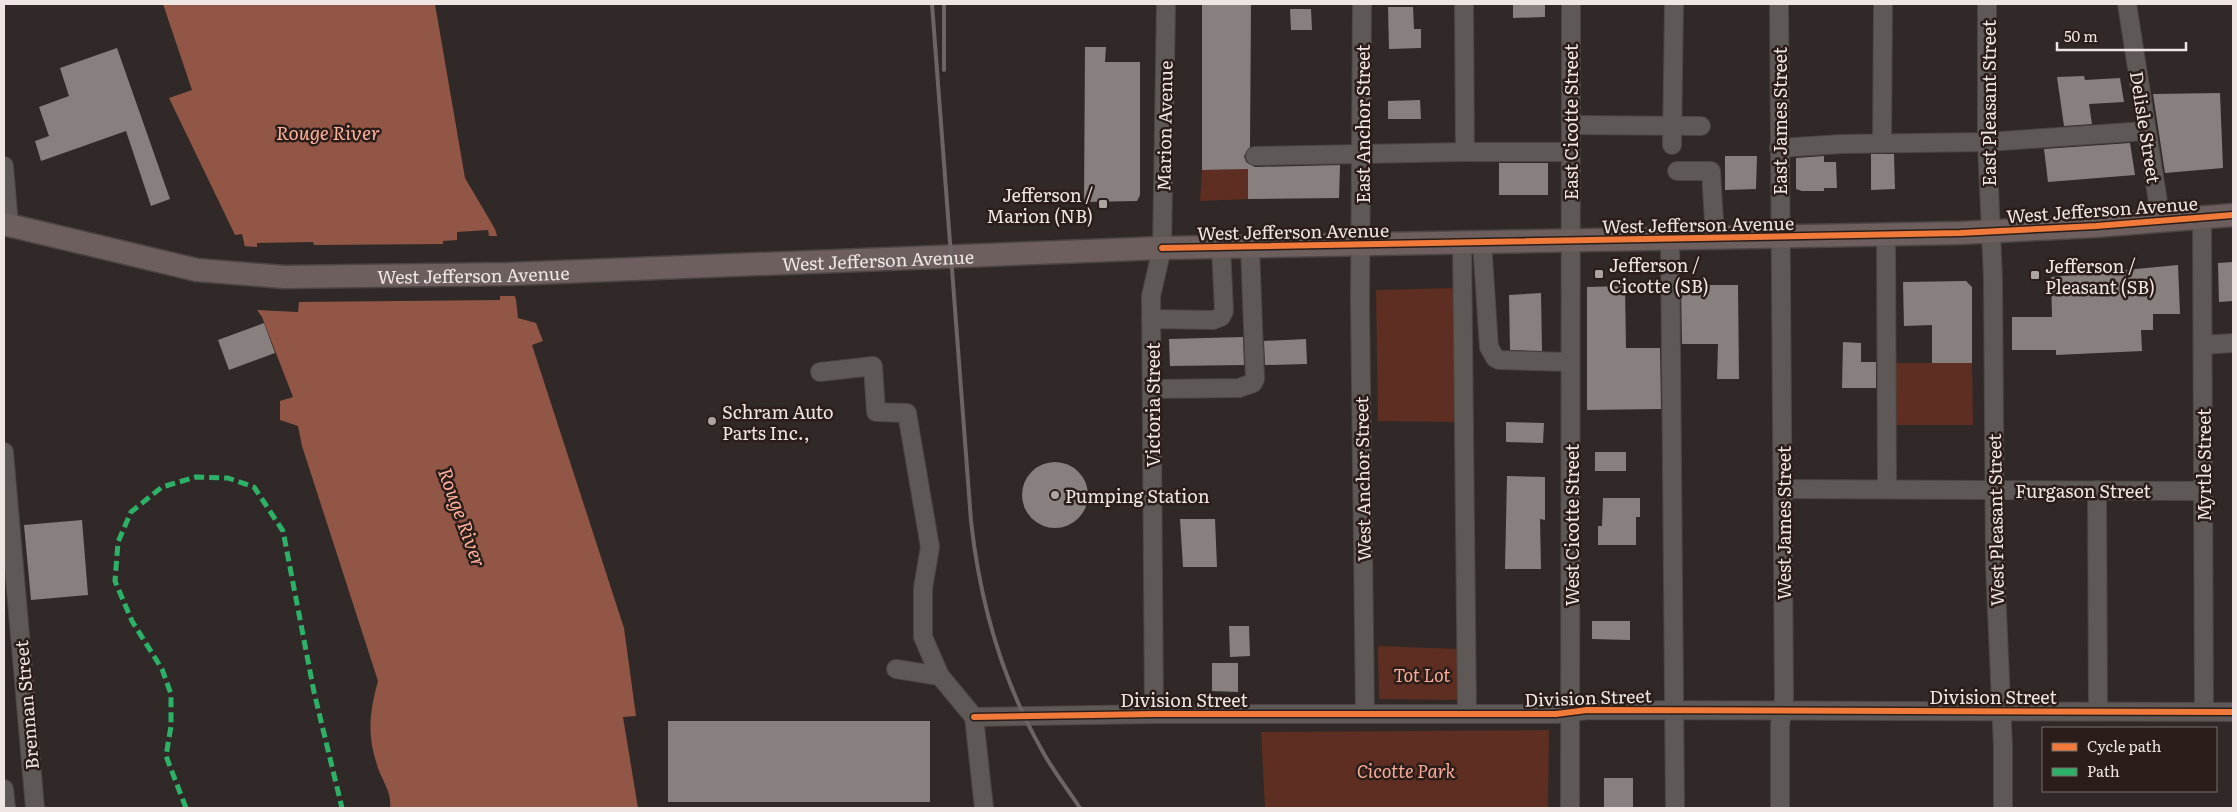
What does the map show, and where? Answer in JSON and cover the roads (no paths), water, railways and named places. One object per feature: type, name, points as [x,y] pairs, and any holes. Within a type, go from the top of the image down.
[{"type":"main road","name":"West Jefferson Avenue","points":[[6,225],[196,270],[284,277],[509,274],[1162,248],[1990,232],[2233,215]]},
{"type":"street","name":"Marion Avenue","points":[[1162,248],[1166,4]]},
{"type":"street","name":"East Anchor Street","points":[[1361,244],[1362,4]]},
{"type":"street","points":[[1464,4],[1465,152]]},
{"type":"street","name":"East Cicotte Street","points":[[1570,241],[1571,4]]},
{"type":"street","points":[[1672,145],[1674,4]]},
{"type":"street","name":"East James Street","points":[[1779,4],[1780,237]]},
{"type":"street","points":[[1882,143],[1883,4]]},
{"type":"street","name":"East Pleasant Street","points":[[1987,4],[1987,142],[1990,232]]},
{"type":"street","name":"Delisle Street","points":[[2127,4],[2160,221]]},
{"type":"street","points":[[1570,125],[1701,126]]},
{"type":"street","points":[[1779,148],[1882,143],[1987,142],[2146,131]]},
{"type":"street","points":[[1255,156],[1362,153],[1570,152]]},
{"type":"street","points":[[4,166],[6,225]]},
{"type":"street","points":[[1677,171],[1711,171],[1715,238]]},
{"type":"street","name":"Myrtle Street","points":[[2202,218],[2204,712]]},
{"type":"street","name":"West Pleasant Street","points":[[1990,232],[1993,279],[1994,490],[2004,808]]},
{"type":"street","points":[[1886,235],[1887,489]]},
{"type":"street","name":"West James Street","points":[[1780,237],[1784,698],[1780,726],[1780,808]]},
{"type":"street","points":[[1670,239],[1675,808]]},
{"type":"street","name":"West Cicotte Street","points":[[1570,241],[1570,808]]},
{"type":"street","points":[[1472,242],[1489,347],[1492,354],[1500,360],[1570,362]]},
{"type":"street","points":[[1467,714],[1472,242]]},
{"type":"street","name":"West Anchor Street","points":[[1361,244],[1365,713]]},
{"type":"street","points":[[1152,319],[1213,320],[1221,317],[1224,311],[1221,247]]},
{"type":"street","points":[[1152,389],[1239,388],[1253,383],[1255,379],[1250,247]]},
{"type":"street","name":"Victoria Street","points":[[1154,714],[1151,296],[1162,248]]},
{"type":"street","points":[[2203,345],[2233,343]]},
{"type":"street","points":[[820,372],[873,366],[876,412],[907,413],[930,547],[923,588],[923,637],[940,676],[974,717],[984,808]]},
{"type":"street","name":"Brennan Street","points":[[4,452],[35,808]]},
{"type":"street","name":"Furgason Street","points":[[1783,489],[2203,491]]},
{"type":"street","points":[[2097,490],[2098,712]]},
{"type":"street","points":[[896,669],[940,676]]},
{"type":"street","name":"Division Street","points":[[974,717],[1154,714],[1556,714],[1587,710],[2233,712]]},
{"type":"street","points":[[4,789],[6,808]]},
{"type":"water","name":"Rouge River","points":[[163,4],[435,4],[465,178],[495,229],[516,300],[518,318],[536,323],[543,341],[532,345],[624,628],[636,716],[623,717],[638,808],[390,808],[388,792],[374,756],[371,735],[371,714],[378,681],[302,446],[298,426],[280,420],[280,401],[293,397],[262,317],[257,310],[257,300],[242,234],[235,235],[169,98],[192,90]]},
{"type":"railway","points":[[932,4],[971,521],[980,582],[1005,671],[1029,727],[1057,775],[1080,808]]},
{"type":"railway","points":[[944,4],[944,70]]},
{"type":"place","name":"Jefferson / Marion (NB)","points":[[1103,204]]},
{"type":"place","name":"Jefferson / Cicotte (SB)","points":[[1599,274]]},
{"type":"place","name":"Jefferson / Pleasant (SB)","points":[[2035,275]]},
{"type":"place","name":"Schram Auto Parts Inc.,","points":[[712,421]]},
{"type":"place","name":"Pumping Station","points":[[1055,495]]},
{"type":"park label","name":"Tot Lot","points":[[1422,674]]},
{"type":"park label","name":"Cicotte Park","points":[[1406,770]]}]
